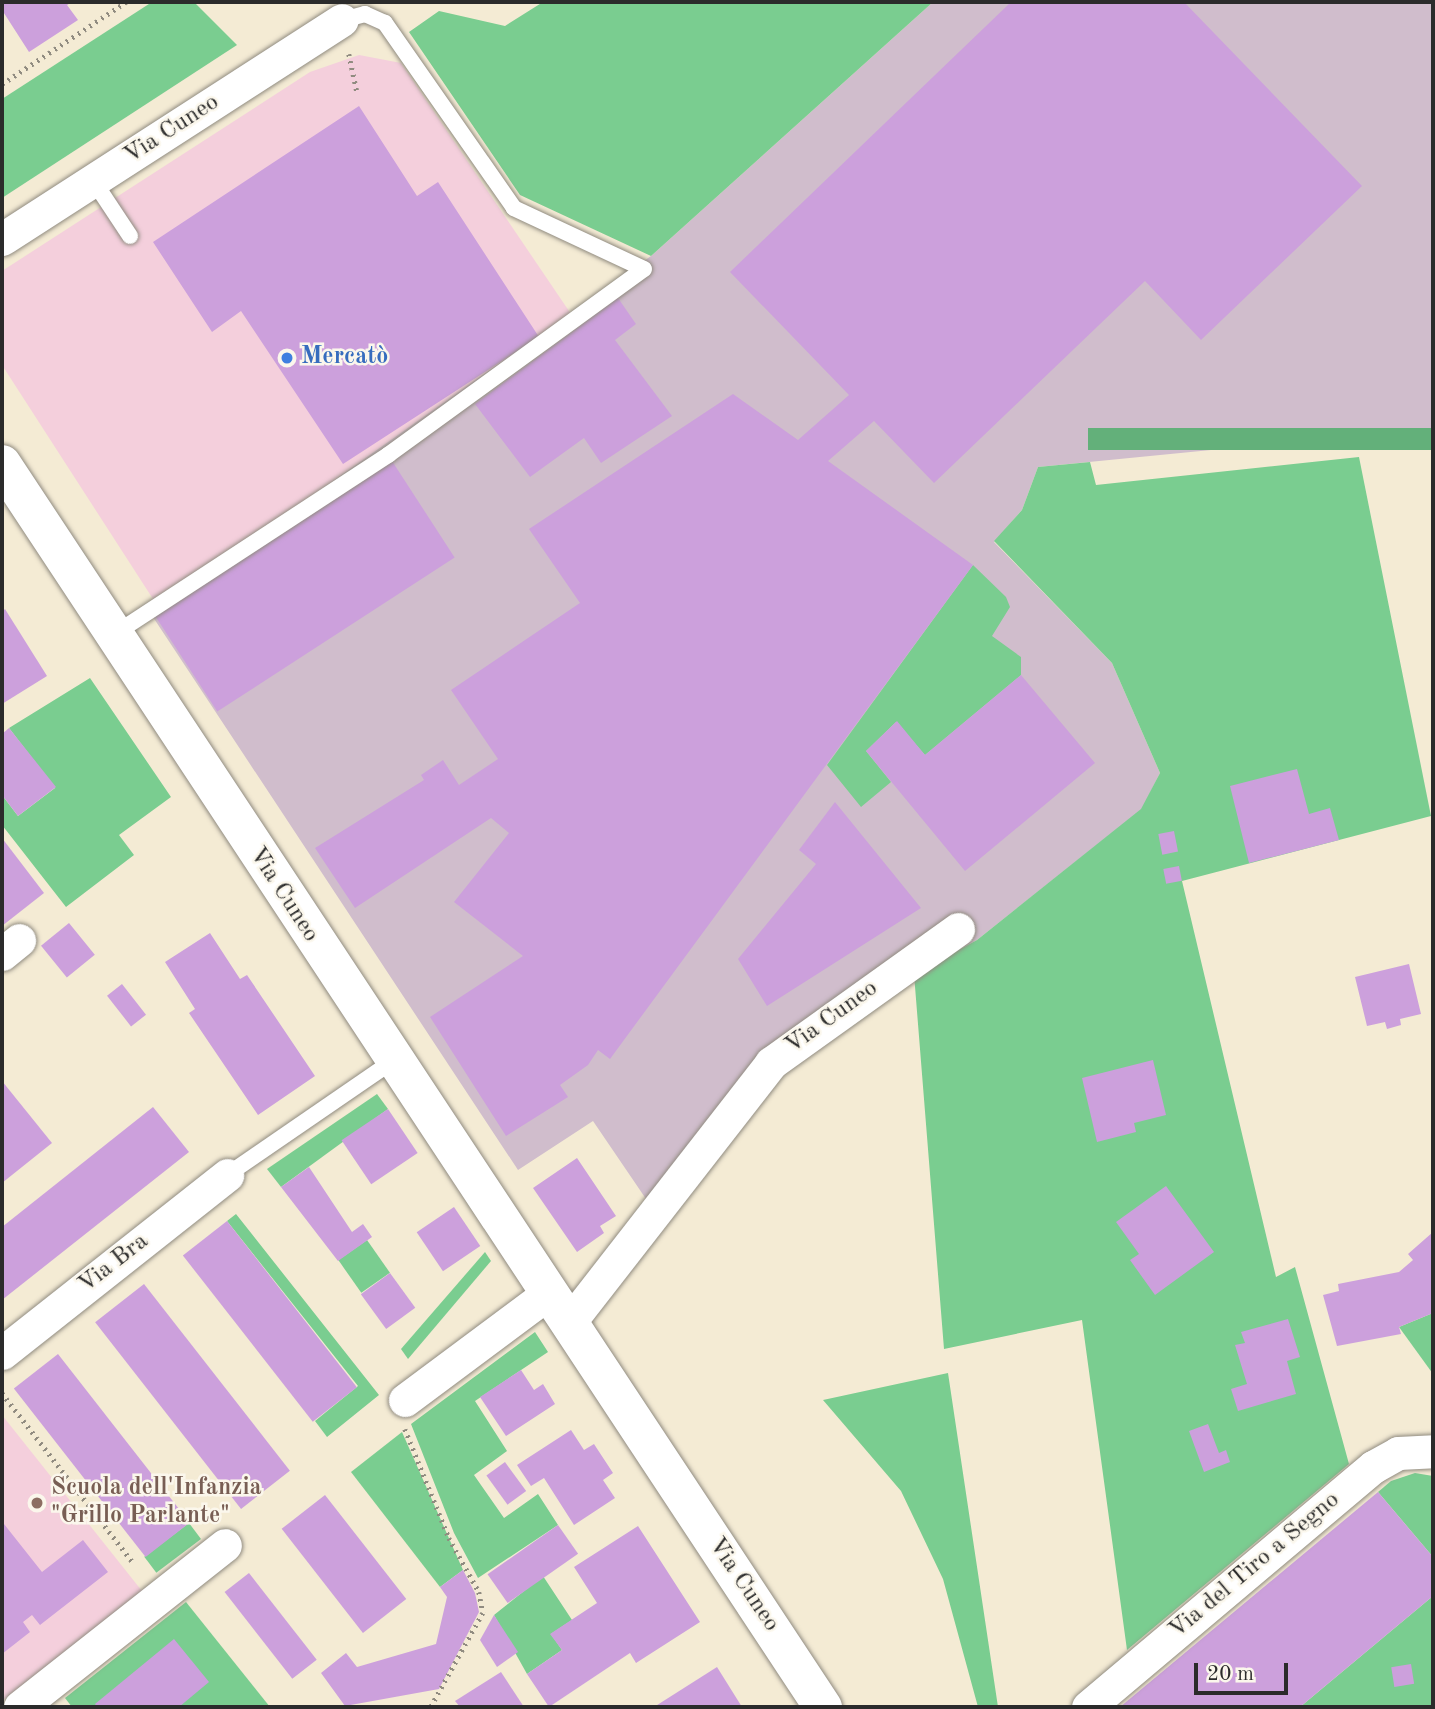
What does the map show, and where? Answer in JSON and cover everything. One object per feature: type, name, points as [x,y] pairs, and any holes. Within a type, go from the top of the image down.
[{"type":"main road","name":"Via Cuneo","points":[[2,464],[393,1061],[823,1707]]},
{"type":"street","name":"Via Cuneo","points":[[2,239],[342,20]]},
{"type":"street","name":"Via Cuneo","points":[[557,1309],[771,1063],[806,1034],[958,929]]},
{"type":"street","name":"Via Bra","points":[[2,1353],[227,1175]]},
{"type":"street","points":[[405,1400],[557,1309]]},
{"type":"street","name":"Via del Tiro a Segno","points":[[1088,1707],[1373,1467],[1398,1453],[1433,1451]]},
{"type":"street","points":[[20,1707],[225,1545]]},
{"type":"lane","points":[[112,635],[388,455],[644,269],[514,208],[385,23],[365,14],[342,20]]},
{"type":"lane","points":[[93,180],[130,236]]},
{"type":"lane","points":[[227,1175],[393,1061]]},
{"type":"path","points":[[2,84],[126,2]]},
{"type":"path","points":[[2,1393],[134,1564]]},
{"type":"path","points":[[405,1400],[405,1429],[449,1538],[479,1592],[483,1613],[431,1707]]},
{"type":"shaded area","points":[[933,2],[1433,2],[1433,428],[1038,467],[1022,510],[994,542],[1112,663],[1160,773],[1142,809],[977,940],[914,974],[800,1051],[661,1221],[593,1121],[518,1170],[145,605],[292,510],[651,256]]},
{"type":"shaded area","points":[[359,55],[401,63],[571,314],[292,510],[153,599],[2,365],[2,271],[310,72]]},
{"type":"shaded area","name":"Scuola dell'Infanzia \"Grillo Parlante\"","points":[[2,1415],[142,1591],[2,1701]]},
{"type":"green space","points":[[152,2],[194,2],[237,45],[2,198],[2,99]]},
{"type":"green space","points":[[543,2],[933,2],[651,256],[520,195],[409,32],[439,11],[505,26]]},
{"type":"green space","points":[[1088,428],[1433,428],[1433,450],[1088,450]]},
{"type":"green space","points":[[1359,457],[1431,816],[1182,881],[1276,1277],[1295,1267],[1349,1464],[1127,1650],[1082,1320],[944,1349],[914,974],[977,940],[1141,809],[1160,773],[1112,663],[994,541],[1022,510],[1038,467],[1090,462],[1096,485]]},
{"type":"green space","points":[[973,565],[1006,597],[1010,607],[992,636],[1021,657],[1021,675],[925,755],[896,722],[866,751],[891,782],[861,807],[827,765]]},
{"type":"green space","points":[[90,678],[171,797],[119,835],[134,855],[66,907],[2,825],[2,795],[18,816],[55,788],[9,728]]},
{"type":"green space","points":[[377,1094],[388,1109],[281,1187],[267,1169]]},
{"type":"green space","points":[[236,1214],[379,1395],[327,1437],[315,1421],[358,1386],[227,1221]]},
{"type":"green space","points":[[367,1240],[390,1273],[361,1293],[338,1260]]},
{"type":"green space","points":[[485,1252],[491,1261],[408,1359],[401,1349]]},
{"type":"green space","points":[[1433,1313],[1433,1374],[1399,1327]]},
{"type":"green space","points":[[535,1332],[548,1352],[475,1401],[507,1451],[474,1475],[504,1518],[538,1494],[558,1525],[478,1578],[454,1533],[411,1424]]},
{"type":"green space","points":[[948,1373],[998,1707],[978,1707],[943,1579],[901,1491],[823,1400]]},
{"type":"green space","points":[[402,1432],[463,1570],[440,1587],[351,1472]]},
{"type":"green space","points":[[1415,1473],[1433,1476],[1433,1557],[1378,1492],[1391,1481]]},
{"type":"green space","points":[[189,1523],[201,1539],[156,1573],[144,1557]]},
{"type":"green space","points":[[543,1576],[572,1620],[551,1634],[562,1650],[527,1674],[494,1615]]},
{"type":"green space","points":[[1433,1596],[1433,1707],[1300,1707]]},
{"type":"green space","points":[[186,1602],[270,1707],[72,1707],[65,1698]]},
{"type":"building","points":[[4,2],[72,2],[67,5],[78,20],[29,52],[2,10]]},
{"type":"building","points":[[1011,2],[1184,2],[1362,186],[1201,340],[1145,281],[934,483],[874,421],[828,461],[973,565],[610,1059],[598,1050],[588,1065],[560,1085],[568,1097],[506,1136],[430,1017],[523,956],[454,902],[509,833],[491,818],[355,908],[315,848],[424,780],[421,775],[443,760],[459,785],[498,759],[451,690],[580,603],[529,529],[733,394],[798,440],[849,395],[730,272]]},
{"type":"building","points":[[359,106],[417,196],[438,182],[539,337],[343,464],[241,311],[212,332],[153,242]]},
{"type":"building","points":[[618,298],[636,324],[615,340],[672,416],[601,463],[584,438],[530,477],[475,404]]},
{"type":"building","points":[[392,461],[455,557],[217,712],[155,615]]},
{"type":"building","points":[[5,609],[47,676],[2,704],[2,612]]},
{"type":"building","points":[[1021,675],[1095,763],[965,871],[866,751],[897,721],[925,755]]},
{"type":"building","points":[[9,728],[56,787],[18,816],[2,795],[2,734]]},
{"type":"building","points":[[1297,769],[1309,814],[1330,808],[1339,840],[1249,863],[1230,786]]},
{"type":"building","points":[[835,802],[921,908],[767,1006],[738,959],[816,864],[799,850]]},
{"type":"building","points":[[1174,831],[1178,852],[1162,855],[1158,834]]},
{"type":"building","points":[[2,838],[44,893],[2,926]]},
{"type":"building","points":[[1179,866],[1182,881],[1166,884],[1163,869]]},
{"type":"building","points":[[69,923],[95,955],[67,978],[41,946]]},
{"type":"building","points":[[210,933],[240,979],[247,975],[315,1076],[258,1115],[189,1013],[195,1009],[165,962]]},
{"type":"building","points":[[1409,964],[1421,1014],[1400,1019],[1401,1025],[1387,1029],[1385,1022],[1367,1026],[1355,977]]},
{"type":"building","points":[[122,984],[146,1015],[131,1026],[107,996]]},
{"type":"building","points":[[1153,1060],[1166,1115],[1134,1123],[1136,1132],[1097,1142],[1082,1078]]},
{"type":"building","points":[[2,1081],[52,1143],[2,1183]]},
{"type":"building","points":[[153,1107],[189,1152],[2,1300],[2,1227]]},
{"type":"building","points":[[388,1109],[418,1153],[371,1184],[342,1140]]},
{"type":"building","points":[[577,1158],[616,1216],[600,1226],[604,1233],[577,1252],[533,1188]]},
{"type":"building","points":[[309,1167],[352,1232],[363,1224],[372,1237],[338,1261],[281,1187]]},
{"type":"building","points":[[1166,1186],[1214,1252],[1155,1295],[1130,1260],[1139,1254],[1116,1222]]},
{"type":"building","points":[[454,1207],[480,1246],[443,1271],[417,1232]]},
{"type":"building","points":[[227,1221],[357,1387],[313,1422],[183,1255]]},
{"type":"building","points":[[1433,1232],[1433,1313],[1399,1327],[1401,1334],[1337,1346],[1323,1295],[1339,1291],[1338,1284],[1399,1272],[1413,1260],[1408,1254]]},
{"type":"building","points":[[390,1273],[415,1308],[386,1329],[361,1294]]},
{"type":"building","points":[[144,1284],[290,1471],[241,1509],[95,1322]]},
{"type":"building","points":[[1288,1319],[1300,1357],[1287,1361],[1296,1394],[1238,1411],[1231,1389],[1247,1384],[1235,1345],[1245,1343],[1241,1332]]},
{"type":"building","points":[[58,1354],[190,1523],[146,1557],[14,1388]]},
{"type":"building","points":[[521,1370],[534,1390],[543,1384],[555,1404],[506,1436],[480,1397]]},
{"type":"building","points":[[1208,1424],[1219,1453],[1226,1450],[1230,1462],[1204,1472],[1189,1431]]},
{"type":"building","points":[[571,1430],[584,1450],[594,1444],[613,1473],[603,1480],[615,1498],[574,1525],[544,1478],[531,1486],[517,1465]]},
{"type":"building","points":[[505,1462],[526,1491],[508,1505],[486,1476]]},
{"type":"building","points":[[1378,1492],[1433,1557],[1433,1596],[1300,1707],[1120,1707]]},
{"type":"building","points":[[325,1495],[406,1599],[363,1633],[282,1529]]},
{"type":"building","points":[[4,1524],[42,1572],[83,1540],[108,1572],[40,1625],[32,1615],[23,1622],[30,1632],[2,1654]]},
{"type":"building","points":[[558,1525],[578,1554],[508,1603],[488,1574]]},
{"type":"building","points":[[638,1526],[700,1622],[636,1663],[630,1653],[549,1707],[527,1674],[562,1650],[550,1634],[597,1603],[574,1567]]},
{"type":"building","points":[[463,1570],[475,1593],[479,1612],[439,1689],[345,1706],[321,1673],[346,1653],[357,1667],[436,1644],[447,1597],[440,1587]]},
{"type":"building","points":[[249,1573],[317,1660],[292,1679],[225,1592]]},
{"type":"building","points":[[494,1615],[518,1652],[497,1667],[480,1640]]},
{"type":"building","points":[[174,1639],[209,1682],[179,1707],[97,1707],[95,1704]]},
{"type":"building","points":[[1411,1664],[1414,1684],[1394,1687],[1391,1667]]},
{"type":"building","points":[[717,1667],[742,1707],[654,1707]]},
{"type":"building","points":[[501,1672],[524,1707],[460,1707],[455,1701]]},
{"type":"place","name":"Mercatò","points":[[287,358]]},
{"type":"place","name":"Scuola dell'Infanzia \"Grillo Parlante\"","points":[[37,1503]]}]
